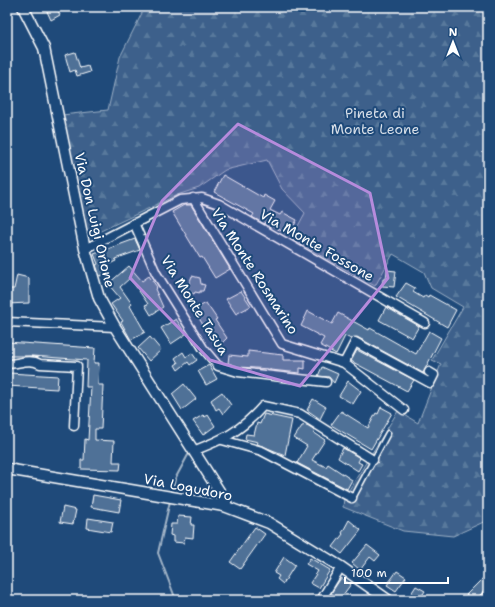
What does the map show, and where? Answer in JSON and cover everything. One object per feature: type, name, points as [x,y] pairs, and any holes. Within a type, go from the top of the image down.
[{"type":"street","name":"Via Don Luigi Orione","points":[[23,7],[44,48],[85,249],[99,298],[115,327],[226,502],[224,506]]},
{"type":"street","points":[[85,249],[180,200],[193,198]]},
{"type":"street","name":"Via Monte Fossone","points":[[193,198],[202,198],[219,204],[424,323]]},
{"type":"street","name":"Via Monte Rosmarino","points":[[193,198],[282,344],[344,363],[404,410]]},
{"type":"street","name":"Via Monte Tasua","points":[[134,224],[156,273],[203,348],[218,366],[238,372],[326,382]]},
{"type":"street","points":[[7,322],[115,327]]},
{"type":"street","points":[[344,363],[355,342],[430,383],[434,375],[428,372]]},
{"type":"street","points":[[7,364],[17,364],[26,360],[35,361],[40,364],[77,366],[74,426]]},
{"type":"street","points":[[193,452],[222,440],[246,424],[263,406],[300,414],[374,460]]},
{"type":"street","points":[[222,440],[262,451],[352,498]]},
{"type":"street","name":"Via Logudoro","points":[[7,469],[179,497],[224,506],[269,523],[341,567],[388,600]]},
{"type":"street","points":[[321,600],[341,567]]},
{"type":"street","points":[[483,600],[488,594]]},
{"type":"lane","points":[[352,498],[388,433]]},
{"type":"highlighted area","points":[[238,124],[370,193],[388,278],[300,386],[210,360],[130,278],[162,201]]},
{"type":"green space","name":"Pineta di Monte Leone","points":[[145,7],[488,7],[488,520],[453,536],[403,531],[343,507],[344,498],[398,411],[418,423],[441,364],[432,360],[463,307],[431,288],[424,272],[393,254],[375,286],[291,239],[305,213],[282,189],[267,160],[225,170],[199,188],[177,195],[88,237],[62,115],[108,110],[120,57]]},
{"type":"building","points":[[45,7],[56,7],[60,15],[51,20]]},
{"type":"building","points":[[75,52],[80,68],[88,66],[90,72],[77,76],[75,70],[70,72],[65,55]]},
{"type":"building","points":[[223,175],[263,198],[264,195],[275,201],[270,210],[280,215],[282,212],[297,220],[289,235],[265,222],[264,224],[252,217],[254,214],[214,192]]},
{"type":"building","points":[[184,205],[191,205],[230,269],[215,278],[202,257],[200,258],[172,212]]},
{"type":"building","points":[[135,239],[140,250],[115,259],[116,261],[107,265],[110,272],[100,276],[96,265],[98,264],[94,254]]},
{"type":"building","points":[[129,266],[142,281],[149,276],[157,287],[155,289],[163,307],[151,315],[145,305],[148,304],[130,278],[120,287],[132,304],[130,306],[145,332],[131,340],[121,322],[123,321],[111,304],[120,298],[108,284]]},
{"type":"building","points":[[387,270],[396,271],[394,287],[382,286],[383,279],[386,279]]},
{"type":"building","points":[[17,275],[29,278],[29,303],[7,304],[7,292],[9,292],[9,289],[14,289]]},
{"type":"building","points":[[192,276],[200,278],[201,284],[205,285],[203,291],[200,291],[200,293],[195,292],[194,294],[186,291]]},
{"type":"building","points":[[406,283],[415,288],[413,292],[423,298],[425,295],[428,297],[429,295],[456,310],[447,327],[396,297]]},
{"type":"building","points":[[241,291],[251,306],[236,314],[226,299]]},
{"type":"building","points":[[206,303],[217,319],[215,320],[227,338],[217,348],[194,310]]},
{"type":"building","points":[[386,307],[419,326],[412,338],[379,320]]},
{"type":"building","points":[[308,311],[332,324],[338,313],[369,330],[370,328],[416,354],[429,331],[441,338],[423,373],[357,337],[351,339],[345,336],[336,354],[320,345],[324,338],[301,326]]},
{"type":"building","points":[[176,319],[186,334],[171,344],[161,328]]},
{"type":"building","points":[[150,337],[161,350],[149,361],[138,348]]},
{"type":"building","points":[[7,342],[95,348],[94,363],[99,363],[98,385],[103,385],[101,429],[95,429],[95,440],[114,441],[113,462],[121,462],[120,470],[81,469],[81,460],[84,460],[85,439],[88,440],[91,387],[86,387],[87,360],[32,356],[7,356]]},
{"type":"building","points":[[357,350],[414,380],[407,391],[351,361]]},
{"type":"building","points":[[248,351],[283,355],[283,360],[305,360],[305,369],[300,368],[300,373],[239,367],[228,363],[229,355],[248,357]]},
{"type":"building","points":[[183,352],[186,357],[192,353],[197,360],[190,365],[188,362],[178,370],[175,365],[178,363],[175,358]]},
{"type":"building","points":[[209,365],[217,379],[206,385],[198,371]]},
{"type":"building","points":[[322,367],[338,374],[334,383],[329,377],[318,376]]},
{"type":"building","points":[[9,373],[58,376],[57,389],[7,386]]},
{"type":"building","points":[[348,381],[361,391],[353,404],[339,396]]},
{"type":"building","points":[[184,384],[196,399],[182,410],[172,394]]},
{"type":"building","points":[[222,392],[231,405],[223,414],[219,408],[216,410],[211,400]]},
{"type":"building","points":[[313,399],[326,407],[320,419],[307,410]]},
{"type":"building","points":[[381,407],[392,413],[371,449],[331,425],[341,411],[368,428]]},
{"type":"building","points":[[264,414],[292,420],[285,455],[257,444],[258,442],[245,439],[246,434],[254,435],[257,423],[260,424]]},
{"type":"building","points":[[203,415],[205,417],[208,415],[215,426],[203,435],[193,421]]},
{"type":"building","points":[[307,425],[315,430],[313,432],[325,440],[312,460],[326,467],[328,464],[352,480],[347,489],[297,463],[307,446],[294,438],[302,426]]},
{"type":"building","points":[[343,448],[360,458],[358,462],[362,464],[358,471],[338,458]]},
{"type":"building","points":[[93,495],[121,500],[119,512],[91,507]]},
{"type":"building","points":[[63,507],[76,510],[73,524],[60,522]]},
{"type":"building","points":[[178,516],[192,517],[191,525],[194,525],[193,538],[185,537],[184,543],[173,542],[173,536],[170,535],[171,524],[177,524]]},
{"type":"building","points":[[88,518],[113,522],[111,532],[87,528]]},
{"type":"building","points":[[349,520],[361,530],[342,554],[333,547],[343,534],[342,533]]},
{"type":"building","points":[[255,527],[265,534],[240,569],[230,562]]},
{"type":"building","points":[[367,545],[380,555],[375,561],[370,557],[360,570],[352,563]]},
{"type":"building","points":[[284,557],[295,565],[283,584],[277,579],[279,576],[274,573]]},
{"type":"building","points":[[310,558],[330,570],[319,588],[310,583],[318,571],[306,564]]},
{"type":"building","points":[[397,571],[406,577],[396,591],[387,585]]},
{"type":"building","points":[[488,573],[488,589],[484,590],[477,600],[471,600],[466,595]]},
{"type":"building","points":[[341,578],[351,584],[340,599],[331,593]]},
{"type":"building","points":[[416,586],[425,591],[419,600],[407,600]]},
{"type":"waterway","points":[[172,495],[175,479],[188,455]]},
{"type":"waterway","points":[[170,501],[158,553],[176,600]]}]
